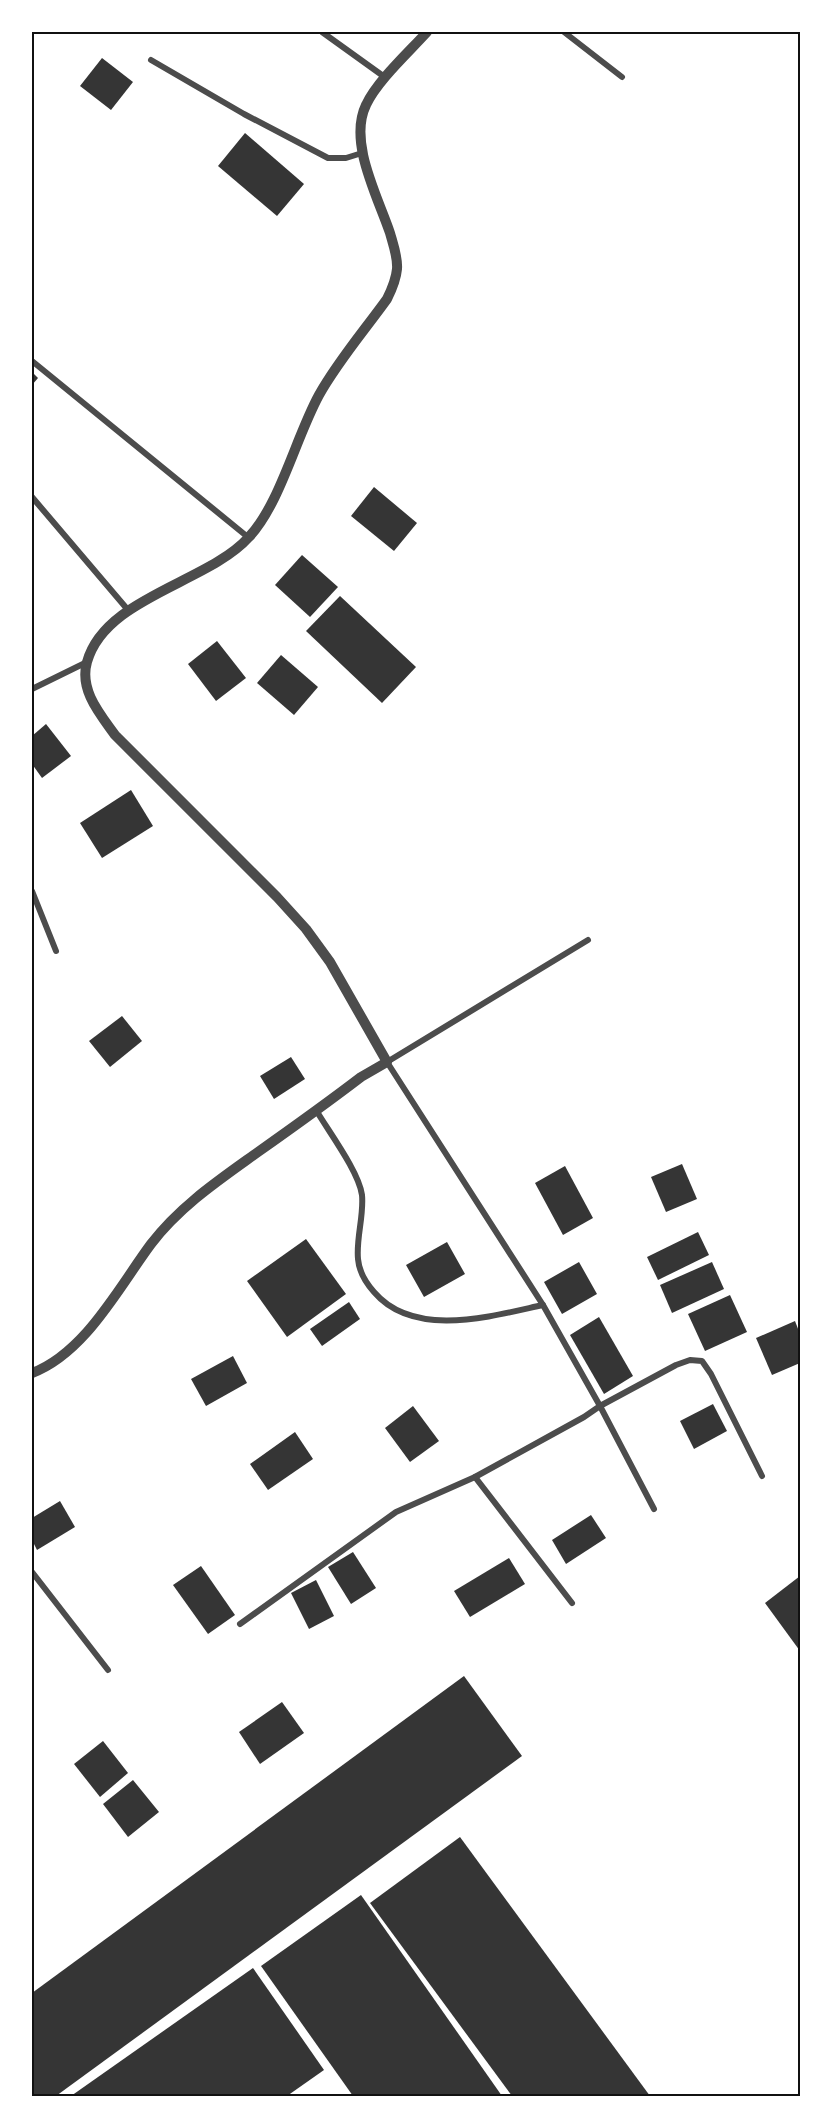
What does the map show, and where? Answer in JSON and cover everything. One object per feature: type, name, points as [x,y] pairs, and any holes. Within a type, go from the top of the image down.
[{"type":"street","points":[[322,32],[386,78]]},
{"type":"street","points":[[427,32],[372,93],[361,118],[362,153],[395,249],[397,266],[395,282],[387,299],[320,394],[272,503],[249,538],[229,554],[128,610],[103,633],[87,662],[87,689],[98,711],[115,735],[278,897],[306,929],[330,962],[387,1062],[543,1305],[654,1509]]},
{"type":"street","points":[[564,32],[622,77]]},
{"type":"street","points":[[151,60],[244,114],[327,158],[346,158],[362,153]]},
{"type":"street","points":[[32,361],[249,538]]},
{"type":"street","points":[[32,497],[128,610]]},
{"type":"street","points":[[32,689],[87,662]]},
{"type":"street","points":[[32,891],[56,951]]},
{"type":"street","points":[[32,1372],[41,1369],[60,1356],[80,1339],[153,1242],[178,1214],[207,1188],[361,1077],[588,940]]},
{"type":"street","points":[[316,1110],[357,1179],[362,1195],[358,1261],[366,1282],[382,1302],[404,1313],[428,1319],[451,1321],[474,1319],[543,1305]]},
{"type":"street","points":[[240,1624],[396,1512],[476,1477],[600,1406],[676,1365],[690,1360],[702,1361],[711,1374],[762,1476]]},
{"type":"street","points":[[476,1477],[572,1604]]},
{"type":"street","points":[[32,1572],[108,1670]]},
{"type":"building","points":[[102,58],[133,82],[111,110],[80,86]]},
{"type":"building","points":[[245,133],[304,184],[277,216],[218,166]]},
{"type":"building","points":[[32,372],[38,378],[32,385]]},
{"type":"building","points":[[374,487],[417,523],[394,551],[351,516]]},
{"type":"building","points":[[302,555],[338,587],[310,617],[275,585]]},
{"type":"building","points":[[340,596],[416,667],[382,703],[306,631]]},
{"type":"building","points":[[217,641],[246,678],[216,701],[188,664]]},
{"type":"building","points":[[281,655],[318,687],[294,715],[257,683]]},
{"type":"building","points":[[46,724],[71,756],[42,778],[32,764],[32,736]]},
{"type":"building","points":[[131,790],[153,826],[102,858],[80,823]]},
{"type":"building","points":[[122,1016],[142,1041],[110,1067],[89,1041]]},
{"type":"building","points":[[291,1057],[305,1079],[274,1099],[260,1076]]},
{"type":"building","points":[[682,1164],[697,1199],[666,1212],[651,1177]]},
{"type":"building","points":[[565,1166],[593,1218],[563,1235],[535,1183]]},
{"type":"building","points":[[698,1232],[709,1255],[658,1280],[647,1257]]},
{"type":"building","points":[[306,1239],[346,1294],[287,1337],[247,1281]]},
{"type":"building","points":[[447,1242],[465,1274],[424,1297],[406,1265]]},
{"type":"building","points":[[579,1262],[597,1294],[562,1314],[544,1282]]},
{"type":"building","points":[[712,1262],[724,1289],[672,1313],[660,1285]]},
{"type":"building","points":[[730,1295],[747,1332],[705,1351],[688,1314]]},
{"type":"building","points":[[349,1302],[360,1319],[322,1346],[310,1329]]},
{"type":"building","points":[[599,1317],[633,1376],[604,1394],[570,1335]]},
{"type":"building","points":[[795,1321],[800,1334],[800,1363],[772,1375],[756,1338]]},
{"type":"building","points":[[233,1356],[247,1383],[206,1406],[191,1379]]},
{"type":"building","points":[[713,1404],[727,1431],[694,1449],[680,1421]]},
{"type":"building","points":[[413,1406],[439,1441],[410,1462],[385,1428]]},
{"type":"building","points":[[295,1432],[313,1459],[268,1490],[250,1464]]},
{"type":"building","points":[[60,1501],[75,1527],[37,1550],[32,1540],[32,1518]]},
{"type":"building","points":[[591,1515],[606,1538],[566,1564],[552,1540]]},
{"type":"building","points":[[353,1552],[376,1588],[351,1604],[328,1567]]},
{"type":"building","points":[[509,1558],[525,1584],[470,1617],[454,1591]]},
{"type":"building","points":[[201,1566],[235,1615],[208,1634],[173,1585]]},
{"type":"building","points":[[800,1576],[800,1651],[765,1603]]},
{"type":"building","points":[[316,1580],[334,1616],[309,1629],[291,1593]]},
{"type":"building","points":[[464,1676],[522,1756],[56,2096],[32,2096],[32,1993]]},
{"type":"building","points":[[282,1702],[304,1733],[260,1764],[239,1732]]},
{"type":"building","points":[[103,1741],[128,1773],[100,1797],[74,1764]]},
{"type":"building","points":[[133,1780],[159,1812],[128,1837],[103,1804]]},
{"type":"building","points":[[460,1837],[650,2096],[512,2096],[370,1903]]},
{"type":"building","points":[[361,1895],[502,2096],[353,2096],[261,1966]]},
{"type":"building","points":[[253,1968],[324,2070],[287,2096],[71,2096]]}]
